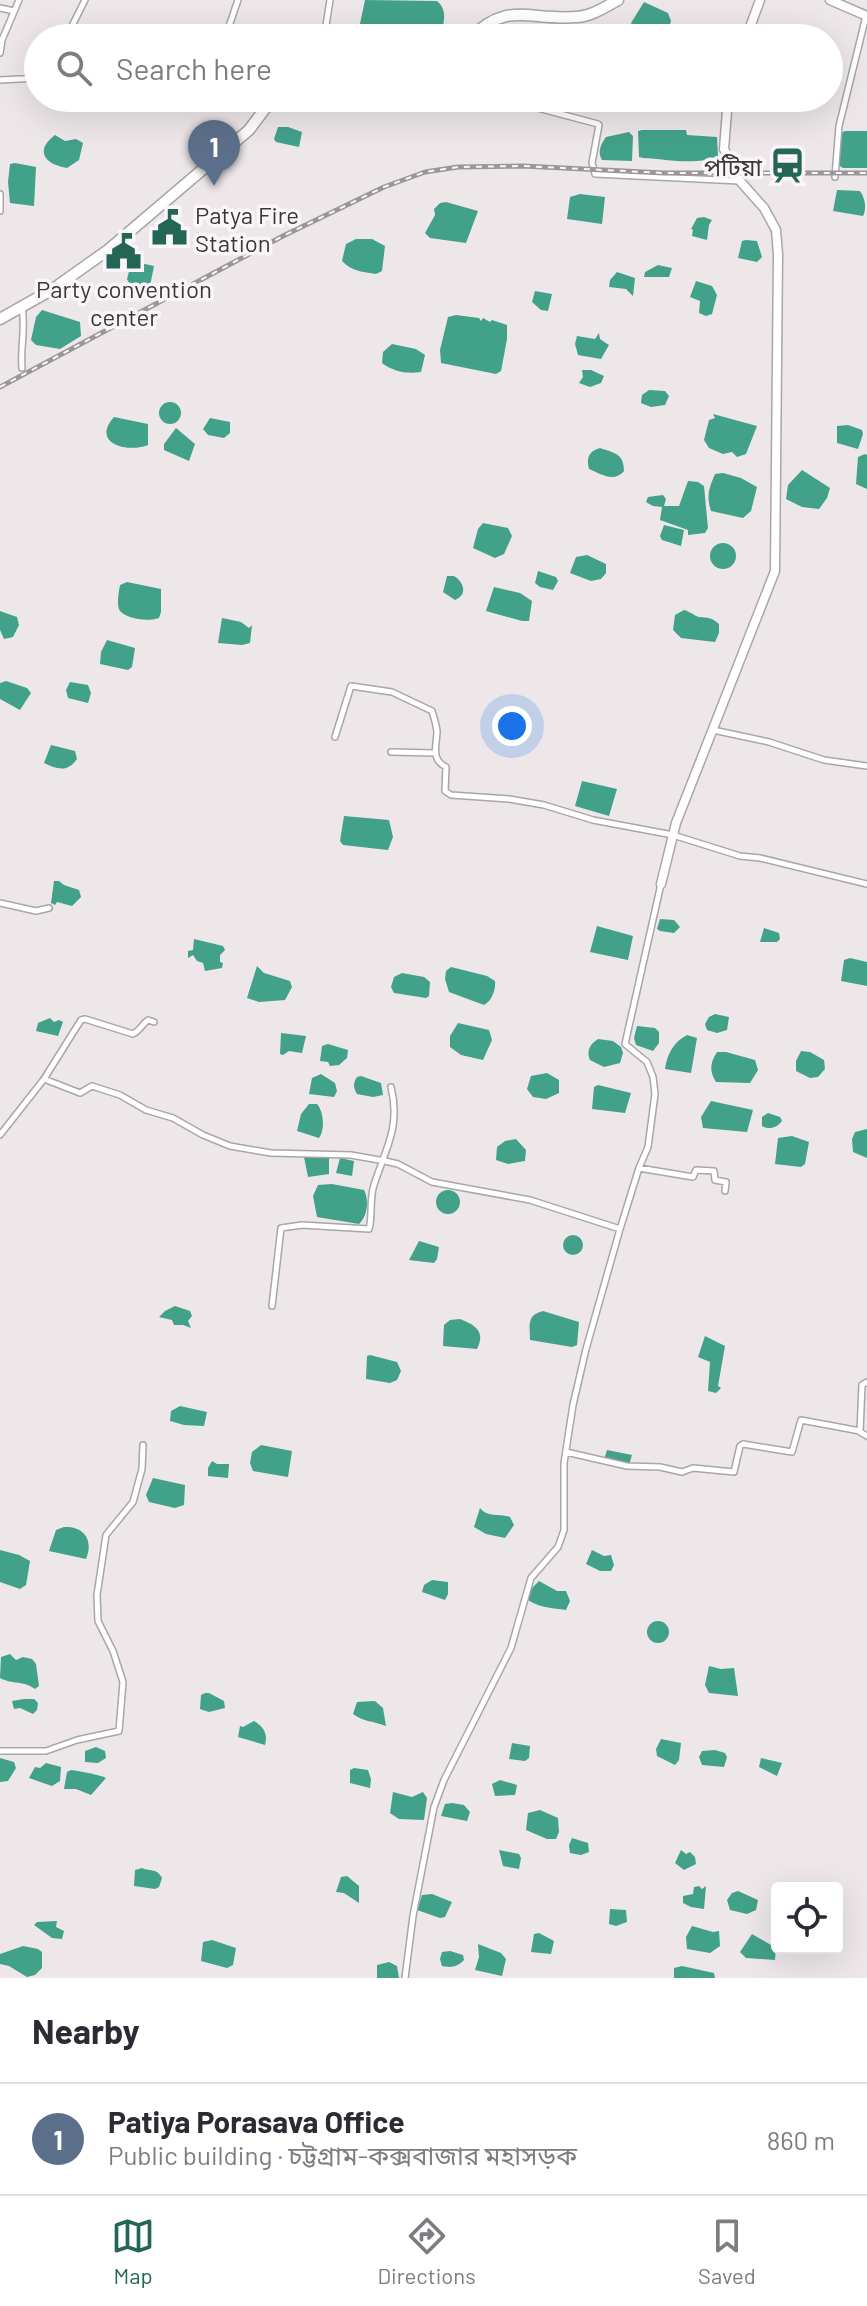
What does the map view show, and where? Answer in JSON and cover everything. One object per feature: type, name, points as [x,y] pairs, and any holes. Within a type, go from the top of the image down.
[{"type":"highway","points":[[485,24],[494,15],[512,11],[580,17],[618,0]]},
{"type":"highway","points":[[0,319],[82,271],[249,130],[262,112]]},
{"type":"street","points":[[0,53],[2,40],[19,0]]},
{"type":"street","points":[[73,24],[85,0]]},
{"type":"street","points":[[230,24],[238,0]]},
{"type":"street","points":[[326,24],[330,0]]},
{"type":"street","points":[[751,24],[760,0]]},
{"type":"street","points":[[830,0],[866,16],[843,110]]},
{"type":"street","points":[[0,8],[14,11]]},
{"type":"street","points":[[0,80],[24,78]]},
{"type":"street","points":[[553,112],[599,125],[592,163],[595,174],[740,181]]},
{"type":"street","points":[[405,1978],[415,1902],[434,1807],[444,1780],[511,1648],[531,1578],[558,1547],[564,1530],[566,1452],[586,1349],[620,1229],[648,1147],[655,1094],[651,1069],[625,1044],[673,835],[775,571],[776,230],[764,208],[740,181],[724,149],[727,112]]},
{"type":"street","points":[[835,177],[842,112]]},
{"type":"street","points":[[0,194],[0,211]]},
{"type":"street","points":[[22,308],[25,330],[22,368]]},
{"type":"street","points":[[335,737],[351,686],[392,692],[430,709],[437,730],[435,753],[439,764],[446,767],[445,791],[451,795],[544,805],[593,820],[673,835],[740,856],[867,884]]},
{"type":"street","points":[[712,730],[769,742],[824,760],[867,766]]},
{"type":"street","points":[[391,752],[435,753]]},
{"type":"street","points":[[0,903],[36,911],[49,908]]},
{"type":"street","points":[[0,1135],[44,1079],[81,1020],[133,1034],[140,1030],[144,1022],[154,1022]]},
{"type":"street","points":[[44,1079],[80,1093],[92,1086],[120,1095],[146,1110],[173,1118],[230,1146],[271,1153],[351,1155],[385,1161],[398,1164],[432,1182],[530,1200],[620,1229]]},
{"type":"street","points":[[272,1306],[281,1228],[302,1225],[369,1229],[373,1187],[385,1161],[394,1118],[395,1102],[391,1087]]},
{"type":"street","points":[[639,1168],[693,1177],[696,1170],[714,1171],[715,1180],[726,1182],[725,1191]]},
{"type":"street","points":[[860,1431],[862,1385],[867,1382]]},
{"type":"street","points":[[566,1452],[627,1466],[660,1467],[682,1472],[693,1468],[734,1472],[743,1444],[792,1452],[801,1420],[860,1431],[867,1436]]},
{"type":"street","points":[[0,1751],[46,1751],[77,1740],[119,1731],[123,1682],[113,1651],[98,1621],[97,1595],[106,1535],[133,1502],[142,1469],[143,1445]]},
{"type":"shaded area","points":[[365,0],[437,1],[444,13],[444,24],[360,24]]},
{"type":"shaded area","points":[[644,2],[668,13],[671,21],[670,24],[631,23]]},
{"type":"shaded area","points":[[278,127],[302,132],[299,147],[276,142]]},
{"type":"shaded area","points":[[686,130],[687,135],[717,137],[718,156],[691,161],[639,157],[638,131]]},
{"type":"shaded area","points":[[867,131],[867,168],[843,168],[838,165],[841,133]]},
{"type":"shaded area","points":[[629,132],[633,136],[632,161],[602,160],[600,148],[606,137]]},
{"type":"shaded area","points":[[55,135],[65,141],[76,139],[83,143],[79,160],[67,168],[45,156],[45,146]]},
{"type":"shaded area","points":[[10,164],[36,167],[34,206],[10,203]]},
{"type":"shaded area","points":[[837,190],[860,191],[865,203],[863,216],[833,211]]},
{"type":"shaded area","points":[[580,194],[605,197],[602,224],[567,219],[570,197]]},
{"type":"shaded area","points":[[446,202],[478,211],[466,243],[430,238],[425,233],[435,215],[434,209]]},
{"type":"shaded area","points":[[697,218],[712,220],[707,240],[692,236],[691,229]]},
{"type":"shaded area","points":[[356,239],[372,239],[385,246],[382,271],[376,274],[362,272],[342,261],[346,244]]},
{"type":"shaded area","points":[[742,241],[757,241],[762,257],[757,262],[738,258]]},
{"type":"shaded area","points":[[136,262],[154,266],[150,286],[129,283],[127,279],[131,264]]},
{"type":"shaded area","points":[[658,265],[672,268],[669,277],[644,277],[645,272]]},
{"type":"shaded area","points":[[617,272],[635,278],[633,296],[626,289],[609,287],[610,280]]},
{"type":"shaded area","points":[[696,281],[712,286],[717,295],[712,314],[706,316],[699,313],[700,301],[690,297]]},
{"type":"shaded area","points":[[535,291],[552,294],[548,311],[541,310],[532,302]]},
{"type":"shaded area","points":[[42,310],[80,322],[81,336],[60,349],[36,345],[31,340],[36,317]]},
{"type":"shaded area","points":[[456,315],[507,325],[501,371],[496,374],[441,363],[440,350],[448,317]]},
{"type":"shaded area","points":[[599,333],[600,339],[609,345],[601,359],[578,355],[575,344],[577,336],[595,339]]},
{"type":"shaded area","points":[[392,344],[416,349],[425,355],[421,372],[401,372],[382,363],[383,352]]},
{"type":"shaded area","points":[[582,370],[604,376],[601,383],[590,387],[579,383],[583,377]]},
{"type":"shaded area","points":[[649,390],[665,391],[669,396],[665,405],[651,407],[641,403],[642,395]]},
{"type":"shaded area","points":[[170,402],[178,405],[181,413],[178,421],[170,424],[162,421],[159,413],[162,405]]},
{"type":"shaded area","points":[[713,414],[757,426],[746,454],[737,457],[732,452],[723,454],[709,448],[704,440],[709,420],[715,418]]},
{"type":"shaded area","points":[[114,417],[148,424],[148,445],[123,447],[109,440],[108,426]]},
{"type":"shaded area","points":[[210,418],[230,422],[230,433],[224,438],[208,435],[203,429]]},
{"type":"shaded area","points":[[848,425],[862,430],[858,449],[837,443],[837,426]]},
{"type":"shaded area","points":[[176,428],[195,444],[189,461],[164,450],[164,444]]},
{"type":"shaded area","points":[[600,448],[620,458],[624,471],[620,475],[607,476],[589,469],[589,456]]},
{"type":"shaded area","points":[[865,454],[867,489],[856,484],[858,457]]},
{"type":"shaded area","points":[[802,470],[830,488],[819,509],[802,507],[786,499],[788,485]]},
{"type":"shaded area","points":[[723,473],[757,487],[751,511],[743,518],[711,511],[708,496],[711,484],[715,474]]},
{"type":"shaded area","points":[[688,481],[704,486],[708,528],[705,533],[688,535],[688,530],[660,520],[662,507],[646,502],[648,497],[663,495],[666,499],[664,506],[679,506]]},
{"type":"shaded area","points":[[483,523],[508,528],[512,536],[504,554],[495,558],[473,548],[478,529]]},
{"type":"shaded area","points":[[664,525],[684,530],[681,546],[662,540],[660,536]]},
{"type":"shaded area","points":[[723,543],[732,547],[736,556],[732,565],[723,569],[714,565],[710,556],[714,547]]},
{"type":"shaded area","points":[[587,555],[606,564],[606,573],[601,579],[591,581],[570,573],[576,557]]},
{"type":"shaded area","points":[[538,571],[556,577],[558,581],[553,590],[535,583]]},
{"type":"shaded area","points":[[447,576],[454,576],[462,585],[462,595],[455,600],[443,592]]},
{"type":"shaded area","points":[[127,582],[161,589],[159,618],[138,619],[120,611],[120,585]]},
{"type":"shaded area","points":[[494,587],[520,593],[532,601],[529,621],[486,611]]},
{"type":"shaded area","points":[[684,610],[719,624],[715,642],[681,638],[673,630],[675,615]]},
{"type":"shaded area","points":[[0,611],[17,617],[19,625],[13,637],[4,639],[0,630]]},
{"type":"shaded area","points":[[222,618],[241,622],[249,628],[252,625],[250,643],[218,643]]},
{"type":"shaded area","points":[[107,640],[135,648],[132,667],[128,670],[100,664]]},
{"type":"shaded area","points":[[6,681],[27,688],[31,693],[20,710],[0,699],[0,683]]},
{"type":"shaded area","points":[[70,682],[88,685],[91,693],[88,703],[68,698],[66,690]]},
{"type":"shaded area","points":[[51,745],[75,751],[77,759],[70,766],[62,768],[44,763]]},
{"type":"shaded area","points":[[582,781],[617,789],[609,816],[575,806]]},
{"type":"shaded area","points":[[344,816],[389,820],[393,837],[388,850],[343,845],[340,841]]},
{"type":"shaded area","points":[[54,881],[79,890],[81,897],[72,906],[51,903]]},
{"type":"shaded area","points":[[660,919],[674,920],[680,927],[674,933],[660,931],[657,929]]},
{"type":"shaded area","points":[[597,926],[633,936],[628,960],[590,952]]},
{"type":"shaded area","points":[[764,928],[779,933],[780,939],[777,942],[760,942]]},
{"type":"shaded area","points":[[194,939],[223,946],[225,950],[220,955],[222,968],[205,971],[203,963],[193,955],[188,958]]},
{"type":"shaded area","points":[[850,958],[867,962],[867,986],[841,981],[844,960]]},
{"type":"shaded area","points":[[257,966],[264,973],[290,981],[292,987],[285,1000],[259,1002],[247,998]]},
{"type":"shaded area","points":[[451,967],[495,981],[489,1001],[484,1005],[449,992],[445,979],[446,971]]},
{"type":"shaded area","points":[[402,973],[424,977],[430,982],[429,996],[394,993],[391,987],[394,977]]},
{"type":"shaded area","points":[[715,1014],[729,1017],[727,1030],[717,1033],[707,1030],[705,1024]]},
{"type":"shaded area","points":[[50,1018],[54,1022],[63,1022],[58,1036],[36,1031],[38,1023]]},
{"type":"shaded area","points":[[458,1023],[489,1030],[492,1040],[483,1060],[461,1055],[450,1047],[450,1036]]},
{"type":"shaded area","points":[[637,1026],[655,1028],[659,1032],[659,1043],[653,1051],[636,1045]]},
{"type":"shaded area","points":[[281,1033],[306,1036],[302,1053],[289,1051],[280,1054]]},
{"type":"shaded area","points":[[687,1035],[697,1038],[691,1073],[665,1069],[672,1049]]},
{"type":"shaded area","points":[[598,1039],[613,1041],[621,1047],[620,1063],[604,1067],[590,1060],[590,1048]]},
{"type":"shaded area","points":[[328,1044],[348,1050],[347,1058],[339,1065],[330,1066],[328,1062],[320,1061],[322,1046]]},
{"type":"shaded area","points":[[801,1051],[824,1060],[825,1069],[818,1077],[810,1078],[796,1071],[796,1061]]},
{"type":"shaded area","points":[[717,1052],[755,1060],[758,1070],[750,1083],[716,1082],[711,1067]]},
{"type":"shaded area","points":[[547,1073],[559,1080],[559,1093],[546,1099],[533,1097],[527,1089],[531,1076]]},
{"type":"shaded area","points":[[321,1074],[335,1083],[337,1091],[334,1097],[309,1094],[312,1078]]},
{"type":"shaded area","points":[[361,1076],[381,1083],[383,1095],[357,1094],[354,1083]]},
{"type":"shaded area","points":[[598,1085],[631,1093],[625,1113],[592,1109],[594,1087]]},
{"type":"shaded area","points":[[711,1101],[753,1110],[747,1132],[703,1128],[701,1117]]},
{"type":"shaded area","points":[[309,1104],[317,1104],[321,1112],[323,1126],[319,1138],[297,1131],[301,1114]]},
{"type":"shaded area","points":[[768,1113],[780,1117],[782,1121],[773,1128],[762,1126],[762,1117]]},
{"type":"shaded area","points":[[867,1129],[867,1158],[853,1152],[852,1139],[855,1132]]},
{"type":"shaded area","points":[[792,1136],[809,1142],[805,1164],[801,1167],[775,1164],[778,1138]]},
{"type":"shaded area","points":[[516,1139],[526,1150],[525,1161],[508,1164],[496,1160],[497,1147],[505,1141]]},
{"type":"shaded area","points":[[304,1157],[329,1157],[329,1174],[308,1177]]},
{"type":"shaded area","points":[[340,1158],[354,1161],[352,1176],[336,1173]]},
{"type":"shaded area","points":[[332,1184],[364,1190],[367,1207],[359,1224],[317,1217],[313,1196],[318,1185]]},
{"type":"shaded area","points":[[448,1190],[456,1194],[460,1202],[456,1210],[448,1214],[440,1210],[436,1202],[440,1194]]},
{"type":"shaded area","points":[[573,1235],[580,1238],[583,1245],[580,1252],[573,1255],[566,1252],[563,1245],[566,1238]]},
{"type":"shaded area","points":[[419,1241],[439,1247],[434,1263],[409,1260]]},
{"type":"shaded area","points":[[175,1306],[190,1311],[192,1316],[188,1321],[191,1328],[174,1325],[172,1320],[159,1317]]},
{"type":"shaded area","points":[[543,1311],[579,1322],[577,1345],[572,1347],[530,1340],[531,1318]]},
{"type":"shaded area","points":[[460,1319],[480,1333],[477,1349],[443,1346],[444,1325],[450,1320]]},
{"type":"shaded area","points":[[705,1336],[725,1346],[718,1386],[721,1388],[716,1393],[708,1391],[710,1362],[698,1357]]},
{"type":"shaded area","points":[[367,1356],[397,1362],[401,1371],[397,1380],[390,1383],[366,1379]]},
{"type":"shaded area","points":[[180,1406],[207,1412],[204,1426],[170,1421],[171,1411]]},
{"type":"shaded area","points":[[261,1445],[292,1451],[288,1477],[253,1471],[250,1463],[252,1452]]},
{"type":"shaded area","points":[[607,1450],[632,1455],[629,1465],[604,1460]]},
{"type":"shaded area","points":[[212,1461],[229,1464],[228,1478],[208,1476]]},
{"type":"shaded area","points":[[153,1478],[185,1485],[184,1505],[175,1508],[149,1502],[146,1495]]},
{"type":"shaded area","points":[[480,1508],[490,1514],[510,1517],[514,1525],[505,1538],[486,1534],[474,1527]]},
{"type":"shaded area","points":[[64,1527],[77,1529],[86,1536],[89,1546],[86,1559],[49,1551],[56,1530]]},
{"type":"shaded area","points":[[0,1550],[30,1561],[26,1585],[20,1589],[0,1582]]},
{"type":"shaded area","points":[[592,1550],[604,1556],[611,1555],[614,1565],[611,1571],[600,1571],[586,1564]]},
{"type":"shaded area","points":[[432,1580],[448,1582],[445,1600],[422,1592],[424,1585]]},
{"type":"shaded area","points":[[539,1581],[557,1591],[566,1591],[570,1601],[566,1610],[528,1600],[531,1589]]},
{"type":"shaded area","points":[[658,1621],[666,1624],[669,1632],[666,1640],[658,1643],[650,1640],[647,1632],[650,1624]]},
{"type":"shaded area","points":[[10,1654],[16,1660],[23,1657],[32,1659],[36,1664],[39,1686],[35,1689],[0,1678],[1,1657]]},
{"type":"shaded area","points":[[709,1666],[734,1668],[738,1696],[709,1693],[705,1685]]},
{"type":"shaded area","points":[[205,1693],[224,1701],[225,1708],[209,1712],[200,1709],[201,1695]]},
{"type":"shaded area","points":[[34,1699],[38,1703],[33,1714],[20,1708],[14,1709],[12,1701]]},
{"type":"shaded area","points":[[375,1701],[383,1708],[386,1726],[353,1714],[357,1702]]},
{"type":"shaded area","points":[[254,1721],[264,1731],[265,1745],[238,1737],[240,1726]]},
{"type":"shaded area","points":[[661,1739],[681,1743],[679,1760],[675,1765],[657,1756],[656,1749]]},
{"type":"shaded area","points":[[512,1743],[530,1746],[529,1758],[525,1761],[509,1759]]},
{"type":"shaded area","points":[[96,1747],[105,1751],[106,1758],[98,1763],[85,1762],[85,1751]]},
{"type":"shaded area","points":[[702,1751],[725,1753],[724,1767],[702,1765],[699,1757]]},
{"type":"shaded area","points":[[0,1758],[14,1762],[16,1768],[8,1781],[0,1782]]},
{"type":"shaded area","points":[[761,1758],[782,1763],[777,1776],[759,1767]]},
{"type":"shaded area","points":[[46,1763],[61,1767],[60,1781],[52,1786],[29,1778],[35,1767],[40,1768]]},
{"type":"shaded area","points":[[71,1770],[106,1778],[91,1795],[76,1789],[64,1789],[67,1772]]},
{"type":"shaded area","points":[[350,1770],[368,1770],[370,1788],[350,1783]]},
{"type":"shaded area","points":[[500,1780],[517,1785],[515,1795],[495,1796],[492,1784]]},
{"type":"shaded area","points":[[393,1792],[412,1797],[423,1792],[427,1798],[424,1820],[399,1819],[390,1813]]},
{"type":"shaded area","points":[[445,1804],[464,1805],[470,1812],[467,1821],[441,1816]]},
{"type":"shaded area","points":[[540,1810],[558,1818],[556,1839],[547,1839],[526,1830],[528,1813]]},
{"type":"shaded area","points":[[572,1838],[588,1843],[589,1852],[581,1855],[570,1853]]},
{"type":"shaded area","points":[[499,1850],[519,1854],[519,1869],[503,1866]]},
{"type":"shaded area","points":[[681,1850],[686,1854],[690,1852],[696,1864],[684,1870],[675,1863]]},
{"type":"shaded area","points":[[142,1868],[160,1875],[159,1887],[134,1886],[135,1870]]},
{"type":"shaded area","points":[[347,1876],[359,1886],[359,1903],[344,1893],[336,1892],[341,1877]]},
{"type":"shaded area","points":[[706,1886],[704,1909],[683,1903],[683,1896],[693,1894],[694,1887],[702,1889]]},
{"type":"shaded area","points":[[738,1891],[758,1900],[756,1910],[747,1914],[730,1910],[727,1900]]},
{"type":"shaded area","points":[[432,1894],[452,1902],[445,1917],[417,1910],[422,1895]]},
{"type":"shaded area","points":[[610,1909],[626,1910],[627,1922],[616,1926],[609,1924]]},
{"type":"shaded area","points":[[57,1921],[56,1927],[64,1931],[62,1939],[52,1938],[34,1925],[37,1922]]},
{"type":"shaded area","points":[[692,1926],[719,1931],[720,1946],[710,1953],[687,1949],[686,1937]]},
{"type":"shaded area","points":[[539,1933],[554,1941],[551,1954],[531,1952],[534,1934]]},
{"type":"shaded area","points":[[752,1934],[771,1945],[775,1960],[746,1958],[740,1952]]},
{"type":"shaded area","points":[[212,1940],[236,1948],[233,1965],[227,1968],[201,1961],[203,1942]]},
{"type":"shaded area","points":[[478,1944],[501,1953],[506,1959],[502,1976],[475,1970],[479,1957]]},
{"type":"shaded area","points":[[23,1946],[42,1952],[42,1968],[35,1975],[27,1977],[0,1964],[0,1954]]},
{"type":"shaded area","points":[[442,1952],[463,1955],[464,1960],[454,1966],[442,1966]]},
{"type":"shaded area","points":[[389,1962],[397,1966],[399,1978],[377,1978],[377,1965]]},
{"type":"shaded area","points":[[682,1966],[714,1973],[715,1978],[674,1978],[674,1968]]},
{"type":"railway","points":[[0,387],[283,236],[384,187],[425,172],[458,167],[523,166],[664,173],[867,173]]},
{"type":"place","name":"পটিয়া","points":[[788,166]]},
{"type":"place","name":"Patiya Porasava Office","points":[[214,186]]},
{"type":"place","name":"Patya Fire Station","points":[[169,228]]},
{"type":"place","name":"Party convention center","points":[[124,251]]}]
